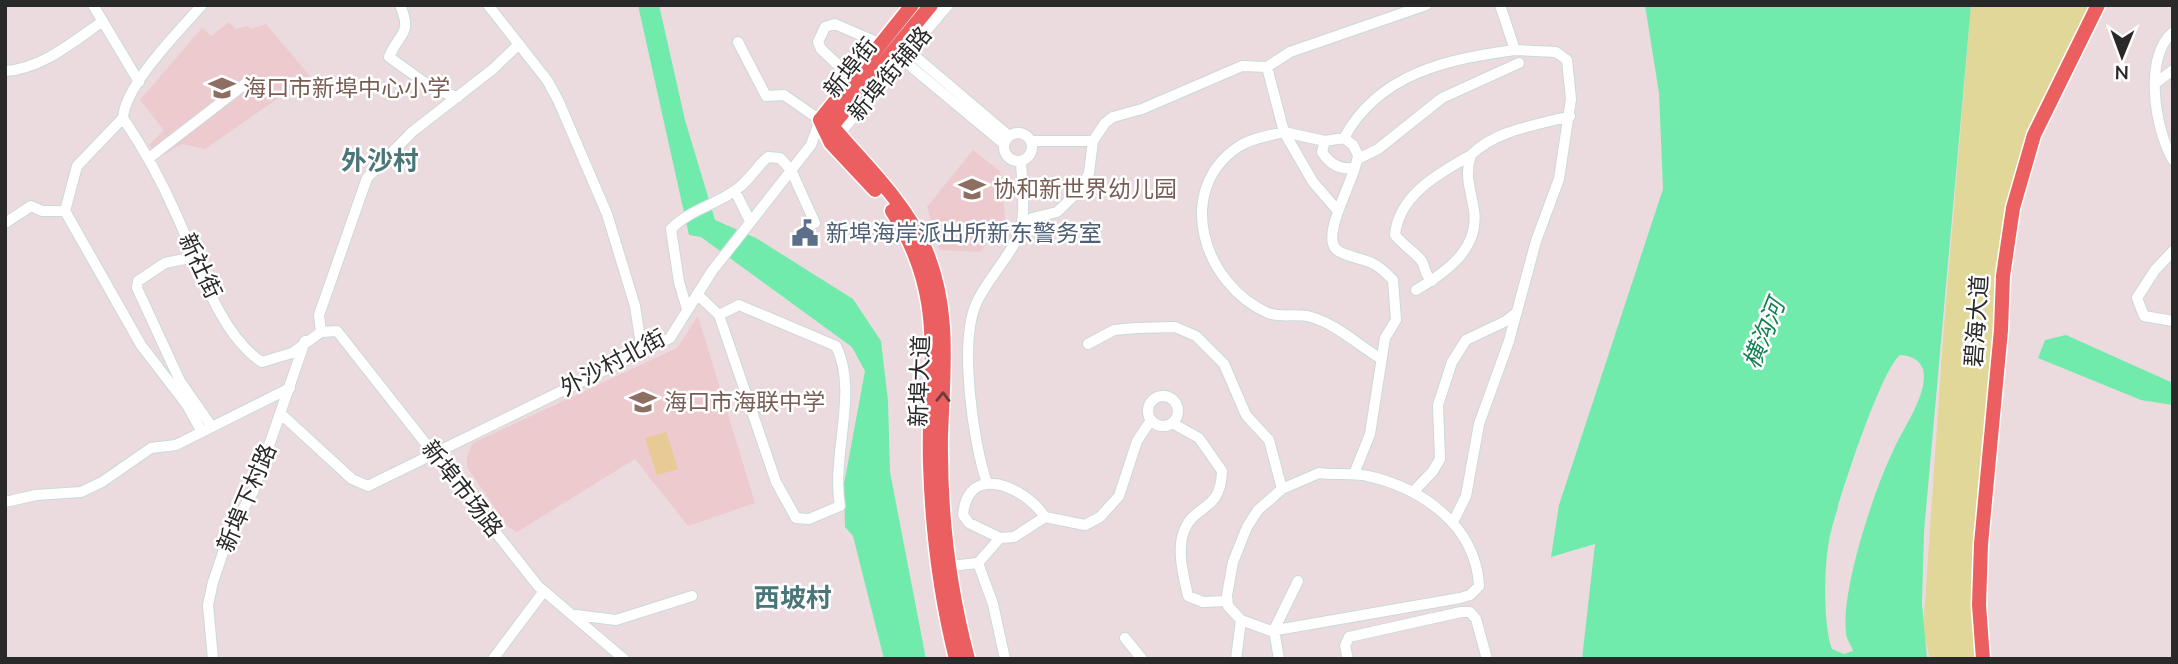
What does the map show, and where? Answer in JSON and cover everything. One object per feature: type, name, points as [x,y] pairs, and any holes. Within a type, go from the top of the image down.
[{"type":"main road","name":"新埠街","points":[[831,131],[853,79],[912,5]]},
{"type":"main road","name":"新埠街","points":[[831,131],[931,5]]},
{"type":"main road","name":"碧海大道","points":[[1983,659],[1979,605],[1980,556],[2001,330],[2003,276],[2013,208],[2034,135],[2098,5]]},
{"type":"main road","name":"碧海大道","points":[[1989,659],[1984,596],[1986,544],[2019,224],[2041,141],[2068,77],[2104,5]]},
{"type":"main road","name":"新埠大道","points":[[831,131],[906,214],[924,246],[936,279],[945,329],[942,487],[950,566],[968,659]]},
{"type":"main road","name":"新埠大道","points":[[831,131],[903,227],[918,257],[930,298],[932,516],[941,584],[956,659]]},
{"type":"street","points":[[93,5],[139,82]]},
{"type":"street","points":[[202,5],[139,82],[124,108],[124,118],[78,166],[65,211],[141,345],[187,405],[202,432]]},
{"type":"street","points":[[400,5],[407,23],[406,31],[393,46],[389,58],[435,90],[458,97]]},
{"type":"street","points":[[488,5],[558,100],[607,214],[635,306],[642,351]]},
{"type":"street","name":"新埠街辅路","points":[[831,131],[906,55],[948,5]]},
{"type":"street","points":[[987,483],[978,456],[974,427],[970,325],[980,296],[1020,231],[1032,218],[1057,212],[1080,190],[1089,173],[1093,141],[1105,123],[1113,117],[1142,109],[1242,66],[1267,67],[1290,52],[1426,5]]},
{"type":"street","points":[[1500,5],[1515,50]]},
{"type":"street","points":[[5,71],[51,56],[103,21]]},
{"type":"street","points":[[853,79],[821,49],[818,42],[825,27],[835,24],[881,44]]},
{"type":"street","points":[[2173,32],[2164,40],[2154,77],[2157,82],[2157,120],[2163,143],[2173,160]]},
{"type":"street","points":[[738,42],[766,96],[784,95],[831,131]]},
{"type":"street","points":[[306,341],[321,332],[319,315],[367,178],[412,132],[458,97],[519,44]]},
{"type":"street","points":[[1381,358],[1311,317],[1268,313],[1227,282],[1212,257],[1200,206],[1214,170],[1239,146],[1284,132],[1325,141],[1344,138],[1372,102],[1401,79],[1443,62],[1515,50],[1549,51],[1563,55],[1570,71],[1570,116],[1559,179],[1536,241],[1518,312],[1479,424],[1466,496],[1452,522]]},
{"type":"street","points":[[906,55],[1006,140]]},
{"type":"street","points":[[1325,141],[1322,152],[1329,161],[1340,167],[1355,164],[1442,98],[1519,63]]},
{"type":"street","points":[[1267,67],[1284,132],[1314,182],[1338,211]]},
{"type":"street","points":[[2157,82],[2173,70]]},
{"type":"street","points":[[149,158],[246,84]]},
{"type":"street","points":[[1432,281],[1427,278],[1421,260],[1409,252],[1395,234],[1397,223],[1414,195],[1433,178],[1493,140],[1519,129],[1570,116]]},
{"type":"street","name":"新社街","points":[[124,118],[149,158],[220,310],[248,354],[262,362],[292,353],[306,341]]},
{"type":"street","name":"外沙村北街","points":[[281,414],[352,479],[368,486],[380,483],[433,453],[670,338],[712,271],[750,221],[811,145],[831,131]]},
{"type":"street","points":[[1006,140],[1027,134],[1033,141],[1093,141]]},
{"type":"street","points":[[1344,138],[1355,148],[1355,164],[1349,189],[1332,227],[1332,245],[1338,251],[1375,264],[1393,280],[1396,320],[1387,330],[1370,434],[1354,474]]},
{"type":"street","points":[[1006,140],[1005,154],[1021,161]]},
{"type":"street","points":[[1021,161],[1030,155],[1033,141]]},
{"type":"street","points":[[1416,290],[1457,261],[1472,233],[1474,211],[1467,175],[1471,155]]},
{"type":"street","points":[[687,309],[679,282],[671,229],[702,207],[735,191],[750,179],[768,157],[780,158],[791,170],[816,223]]},
{"type":"street","points":[[1020,231],[1021,161]]},
{"type":"street","points":[[735,191],[750,221]]},
{"type":"street","points":[[5,223],[31,206],[42,211],[65,211]]},
{"type":"street","points":[[2173,251],[2162,260],[2137,298],[2144,316],[2173,321]]},
{"type":"street","points":[[194,257],[165,263],[138,281],[137,288],[180,381],[212,427]]},
{"type":"street","points":[[697,294],[719,315],[776,482],[796,518],[809,519],[840,506],[836,478],[845,378],[843,358],[836,346],[739,305],[719,315]]},
{"type":"street","points":[[1414,491],[1433,471],[1440,459],[1438,405],[1452,362],[1466,340],[1506,321],[1518,312]]},
{"type":"street","points":[[1088,344],[1106,333],[1129,328],[1175,327],[1196,336],[1224,364],[1247,415],[1269,440],[1282,489]]},
{"type":"street","name":"新埠市场路","points":[[321,332],[337,331],[544,591],[576,615],[624,659]]},
{"type":"street","name":"新埠下村路","points":[[213,659],[208,605],[213,582],[230,532],[253,492],[306,341]]},
{"type":"street","points":[[5,502],[36,495],[81,492],[102,482],[151,448],[176,445],[290,388]]},
{"type":"street","points":[[1157,398],[1175,401],[1178,416],[1172,423],[1164,425],[1151,419],[1148,413],[1150,403],[1157,398]]},
{"type":"street","points":[[1045,517],[1014,537],[1000,538],[969,523],[963,515],[968,492],[987,483],[1023,496],[1045,517],[1074,525],[1084,525],[1100,517],[1119,496],[1137,441],[1151,419]]},
{"type":"street","points":[[1172,423],[1199,438],[1222,471],[1216,498],[1193,518],[1182,537],[1188,596],[1203,602],[1227,601]]},
{"type":"street","points":[[1314,474],[1354,474],[1414,491],[1441,509],[1470,551],[1479,586],[1470,595],[1274,630],[1241,620],[1227,601],[1230,573],[1239,545],[1253,517],[1282,489],[1314,474]]},
{"type":"street","points":[[950,566],[978,563],[1000,538]]},
{"type":"street","points":[[978,563],[993,604],[1005,659]]},
{"type":"street","points":[[1279,659],[1274,630],[1298,581]]},
{"type":"street","points":[[493,659],[544,591]]},
{"type":"street","points":[[576,615],[616,620],[692,596]]},
{"type":"street","points":[[1348,659],[1345,646],[1349,637],[1424,619],[1470,612],[1476,619],[1488,659]]},
{"type":"street","points":[[1236,659],[1241,620]]},
{"type":"street","points":[[1125,638],[1142,659]]},
{"type":"shaded area","points":[[1971,5],[2098,5],[2034,135],[2007,246],[1979,605],[1984,659],[1930,659],[1923,631],[1943,339]]},
{"type":"shaded area","name":"海口市新埠中心小学","points":[[229,22],[236,29],[248,26],[251,29],[266,24],[310,76],[205,149],[182,144],[158,158],[149,145],[164,130],[140,100],[202,28],[211,36]]},
{"type":"shaded area","name":"协和新世界幼儿园","points":[[973,150],[1000,171],[1005,220],[980,252],[940,250],[927,207]]},
{"type":"shaded area","name":"海口市海联中学","points":[[698,316],[755,503],[688,526],[635,459],[517,532],[508,527],[467,467],[467,456],[473,443],[677,348]]},
{"type":"shaded area","points":[[666,432],[678,469],[657,475],[645,438]]},
{"type":"water","points":[[638,5],[659,5],[685,120],[715,220],[756,238],[853,299],[881,341],[888,401],[890,472],[926,659],[884,659],[853,536],[845,527],[844,484],[865,371],[852,347],[701,237],[689,235]]},
{"type":"water","name":"横沟河","points":[[1645,5],[1971,5],[1924,532],[1922,604],[1927,659],[1582,659],[1595,544],[1551,557],[1559,505],[1663,189],[1659,93]],"holes":[[[1900,355],[1914,358],[1922,367],[1923,386],[1885,468],[1860,540],[1846,614],[1846,635],[1853,651],[1844,654],[1832,649],[1827,626],[1825,581],[1829,541],[1839,502],[1870,413],[1891,366]]]},
{"type":"water","points":[[2066,335],[2173,383],[2173,405],[2141,400],[2038,358],[2045,340]]},
{"type":"place","name":"海口市新埠中心小学","points":[[222,88]]},
{"type":"place","name":"协和新世界幼儿园","points":[[972,189]]},
{"type":"place","name":"新埠海岸派出所新东警务室","points":[[805,233]]},
{"type":"place","name":"海口市海联中学","points":[[643,402]]},
{"type":"district","name":"外沙村","points":[[380,161]]},
{"type":"district","name":"西坡村","points":[[793,598]]}]
